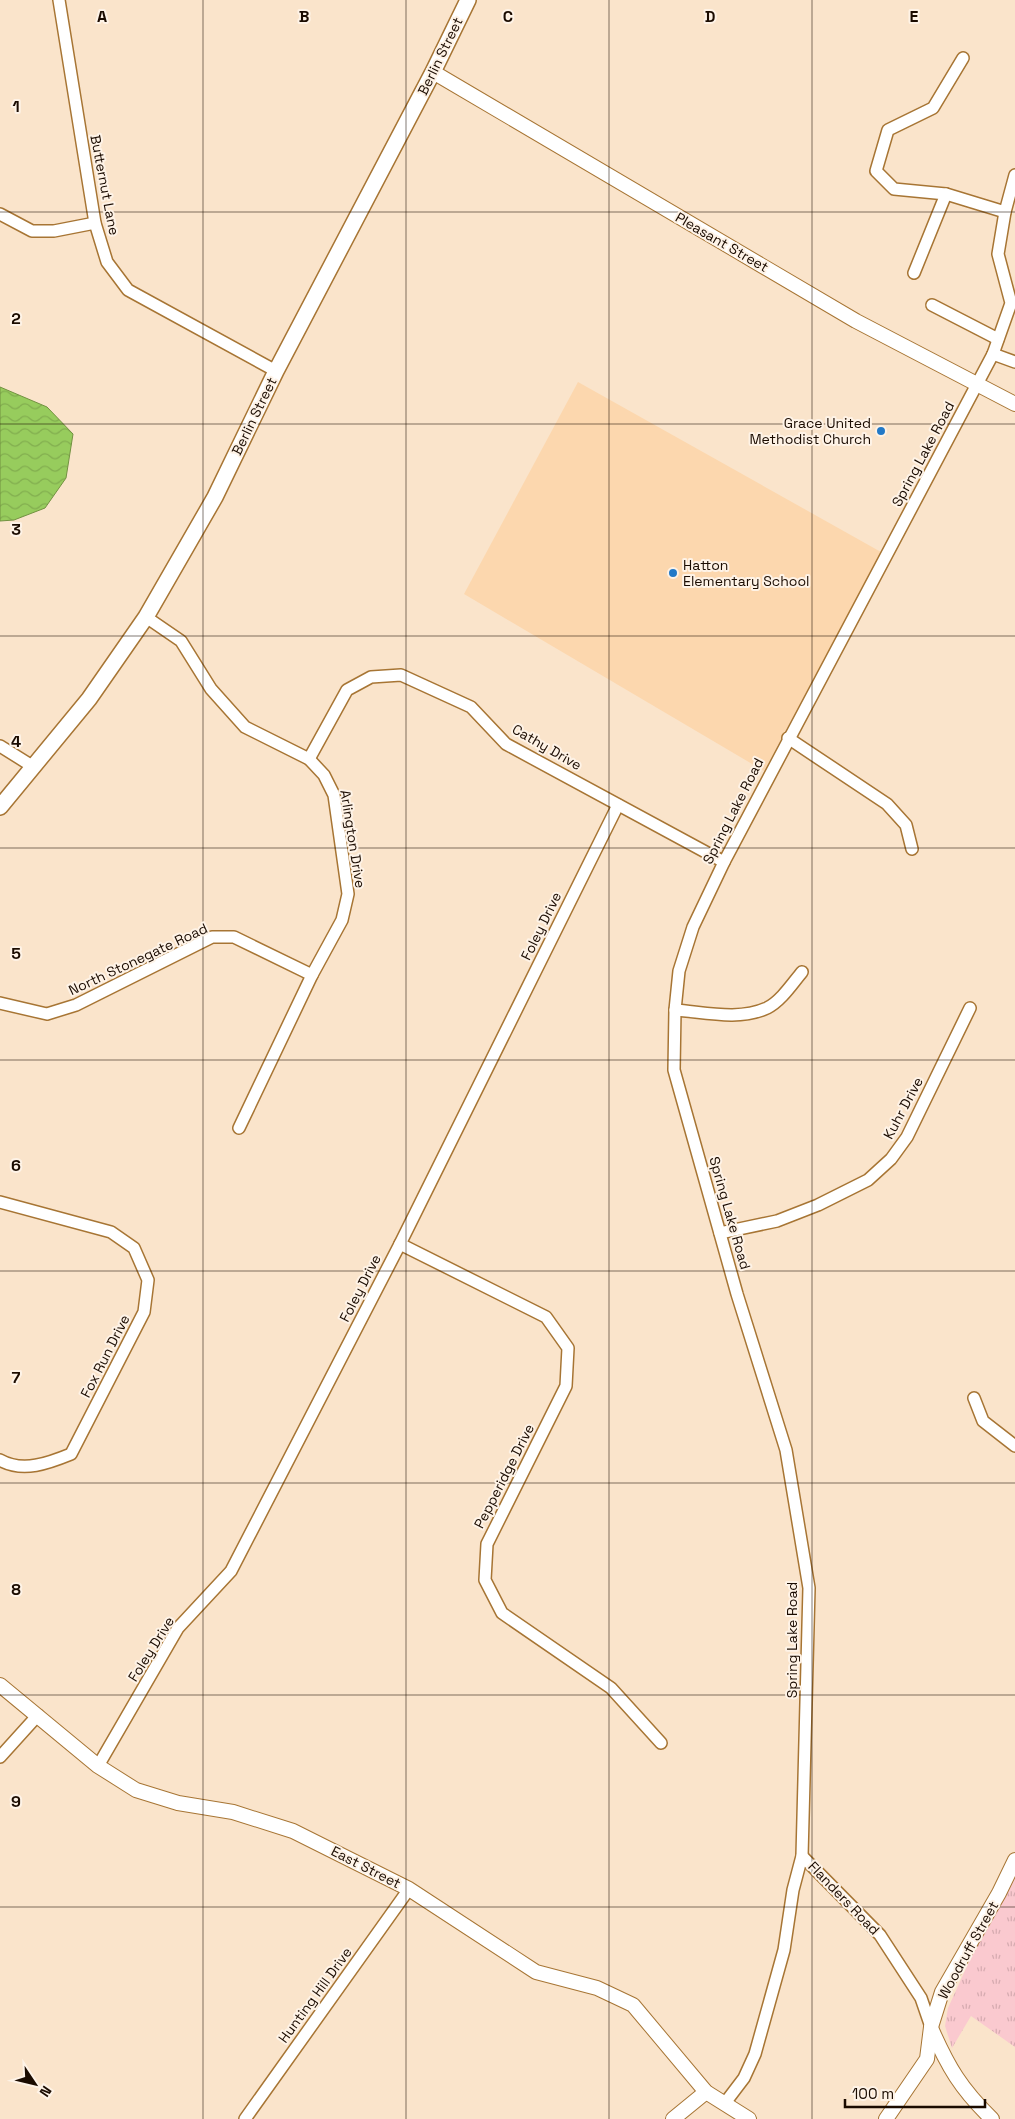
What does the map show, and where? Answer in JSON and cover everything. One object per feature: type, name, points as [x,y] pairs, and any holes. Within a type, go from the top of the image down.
[{"type":"main road","name":"Berlin Street","points":[[0,807],[89,699],[146,618],[215,497],[276,371],[433,72],[468,0]]},
{"type":"street","name":"Butternut Lane","points":[[59,0],[95,223],[107,262],[128,290],[276,371]]},
{"type":"street","points":[[963,58],[932,108],[888,130],[876,171],[894,189],[946,194],[1005,212]]},
{"type":"street","name":"Pleasant Street","points":[[433,72],[856,320],[1015,404]]},
{"type":"street","name":"Spring Lake Road","points":[[724,2103],[744,2078],[755,2054],[784,1950],[793,1890],[802,1856],[809,1588],[786,1450],[720,1233],[674,1070],[674,1010],[679,971],[693,927],[724,862],[993,354],[1011,303],[998,254],[1005,212],[1015,175]]},
{"type":"street","points":[[914,273],[946,194]]},
{"type":"street","points":[[0,214],[32,231],[54,231],[95,223]]},
{"type":"street","points":[[932,305],[998,339]]},
{"type":"street","points":[[993,354],[1015,362]]},
{"type":"street","name":"Arlington Drive","points":[[146,618],[181,641],[211,689],[245,727],[309,759],[324,775],[334,795],[348,894],[342,920],[312,975],[239,1128]]},
{"type":"street","name":"Cathy Drive","points":[[309,759],[347,690],[371,677],[401,674],[471,707],[506,744],[724,862]]},
{"type":"street","points":[[788,738],[887,804],[906,825],[912,849]]},
{"type":"street","points":[[0,746],[32,766]]},
{"type":"street","name":"Foley Drive","points":[[98,1766],[178,1628],[231,1571],[400,1244],[618,805]]},
{"type":"street","name":"North Stonegate Road","points":[[0,1003],[47,1014],[76,1006],[212,938],[234,937],[312,975]]},
{"type":"street","points":[[674,1010],[745,1015],[768,1008],[802,972]]},
{"type":"street","name":"Kuhr Drive","points":[[720,1233],[777,1221],[818,1205],[868,1180],[891,1159],[907,1137],[970,1008]]},
{"type":"street","name":"Fox Run Drive","points":[[0,1202],[111,1232],[134,1248],[148,1280],[144,1312],[71,1454],[42,1466],[9,1465],[0,1460]]},
{"type":"street","name":"Pepperidge Drive","points":[[400,1244],[546,1317],[568,1348],[566,1386],[487,1544],[485,1580],[502,1613],[611,1688],[661,1743]]},
{"type":"street","points":[[974,1398],[983,1421],[1015,1446]]},
{"type":"street","name":"East Street","points":[[0,1685],[98,1766],[136,1790],[178,1803],[233,1812],[293,1831],[409,1889],[536,1972],[597,1988],[633,2005],[706,2092]]},
{"type":"street","points":[[0,1757],[38,1715]]},
{"type":"street","name":"Flanders Road","points":[[802,1856],[880,1934],[921,1998],[945,2061],[970,2097],[992,2119]]},
{"type":"street","name":"Woodruff Street","points":[[886,2119],[927,2059],[931,2027],[942,1992],[999,1893],[1015,1860]]},
{"type":"street","name":"Hunting Hill Drive","points":[[245,2119],[409,1889]]},
{"type":"street","points":[[673,2119],[706,2092],[749,2119]]},
{"type":"shaded area","name":"Hatton Elementary School","points":[[578,382],[881,552],[764,771],[464,594]]},
{"type":"green space","points":[[1015,1876],[1015,2047],[971,2016],[952,2048],[945,2026],[948,2008],[974,1951]]},
{"type":"water","points":[[0,387],[47,407],[73,434],[66,478],[45,508],[14,520],[0,521]]},
{"type":"place","name":"Grace United Methodist Church","points":[[881,431]]},
{"type":"place","name":"Hatton Elementary School","points":[[673,573]]}]
